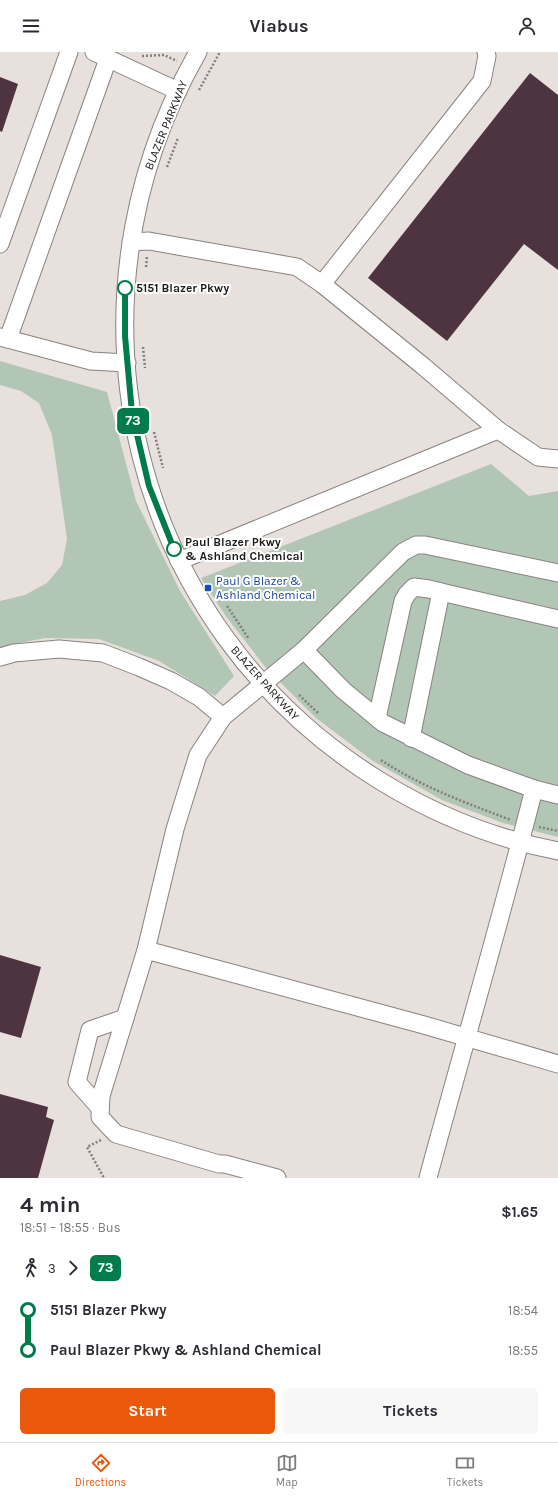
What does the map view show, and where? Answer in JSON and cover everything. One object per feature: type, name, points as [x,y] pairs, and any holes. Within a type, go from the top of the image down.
[{"type":"street","points":[[0,244],[69,52]]},
{"type":"street","name":"BLAZER PARKWAY","points":[[198,52],[161,129],[146,170],[134,221],[125,288],[125,336],[132,413],[149,486],[164,528],[196,594],[224,636],[243,662],[287,710],[310,730],[362,770],[416,802],[475,828],[520,842],[558,851]]},
{"type":"street","points":[[322,284],[482,81],[487,56],[486,52]]},
{"type":"street","points":[[127,363],[91,361],[4,338],[101,55],[178,91]]},
{"type":"street","points":[[132,242],[149,241],[297,267],[322,284],[423,366],[498,430],[538,457],[558,459]]},
{"type":"street","points":[[179,561],[498,430]]},
{"type":"street","points":[[277,1178],[225,1164],[219,1164],[116,1134],[100,1117],[101,1096],[146,950],[175,829],[198,755],[223,717],[304,650],[403,552],[416,545],[425,545],[558,573]]},
{"type":"street","points":[[377,718],[403,601],[414,587],[429,588],[558,619]]},
{"type":"street","points":[[411,738],[441,592]]},
{"type":"street","points":[[0,657],[14,653],[59,649],[103,653],[171,681],[199,697],[223,717]]},
{"type":"street","points":[[304,650],[343,690],[383,723],[468,765],[534,789],[558,795]]},
{"type":"street","points":[[428,1178],[526,824],[534,789]]},
{"type":"street","points":[[146,950],[417,1023],[558,1064]]},
{"type":"street","points":[[100,1108],[77,1082],[90,1030],[125,1018]]},
{"type":"path","points":[[198,92],[220,52]]},
{"type":"path","points":[[138,54],[143,57],[164,55],[190,68]]},
{"type":"path","points":[[165,172],[179,134]]},
{"type":"path","points":[[145,272],[149,241]]},
{"type":"path","points":[[142,345],[145,368]]},
{"type":"path","points":[[154,430],[165,474]]},
{"type":"path","points":[[223,600],[250,642]]},
{"type":"path","points":[[298,694],[320,714]]},
{"type":"path","points":[[379,759],[404,775],[449,797],[511,820],[558,831]]},
{"type":"path","points":[[104,1178],[87,1147],[116,1134]]},
{"type":"green space","points":[[0,361],[107,392],[136,501],[180,591],[234,676],[215,696],[159,661],[99,639],[45,638],[0,647],[0,601],[25,595],[47,583],[62,565],[67,539],[52,435],[39,403],[21,391],[0,385]]},
{"type":"green space","points":[[491,464],[529,496],[558,491],[558,837],[503,823],[442,800],[373,761],[316,718],[266,668],[225,615],[201,578]]},
{"type":"building","points":[[530,73],[558,95],[558,270],[524,244],[447,341],[368,278]]},
{"type":"building","points":[[0,77],[18,84],[2,132],[0,131]]},
{"type":"building","points":[[0,955],[41,967],[21,1038],[0,1032]]},
{"type":"building","points":[[0,1094],[48,1107],[46,1117],[54,1120],[38,1178],[0,1178]]},
{"type":"bus line","name":"73","points":[[125,288],[125,336],[132,413],[149,486],[164,528],[174,549]]},
{"type":"place","name":"5151 Blazer Pkwy","points":[[125,288]]},
{"type":"place","name":"Paul Blazer Pkwy & Ashland Chemical","points":[[174,549]]},
{"type":"place","name":"Paul G Blazer & Ashland Chemical","points":[[208,588]]}]
